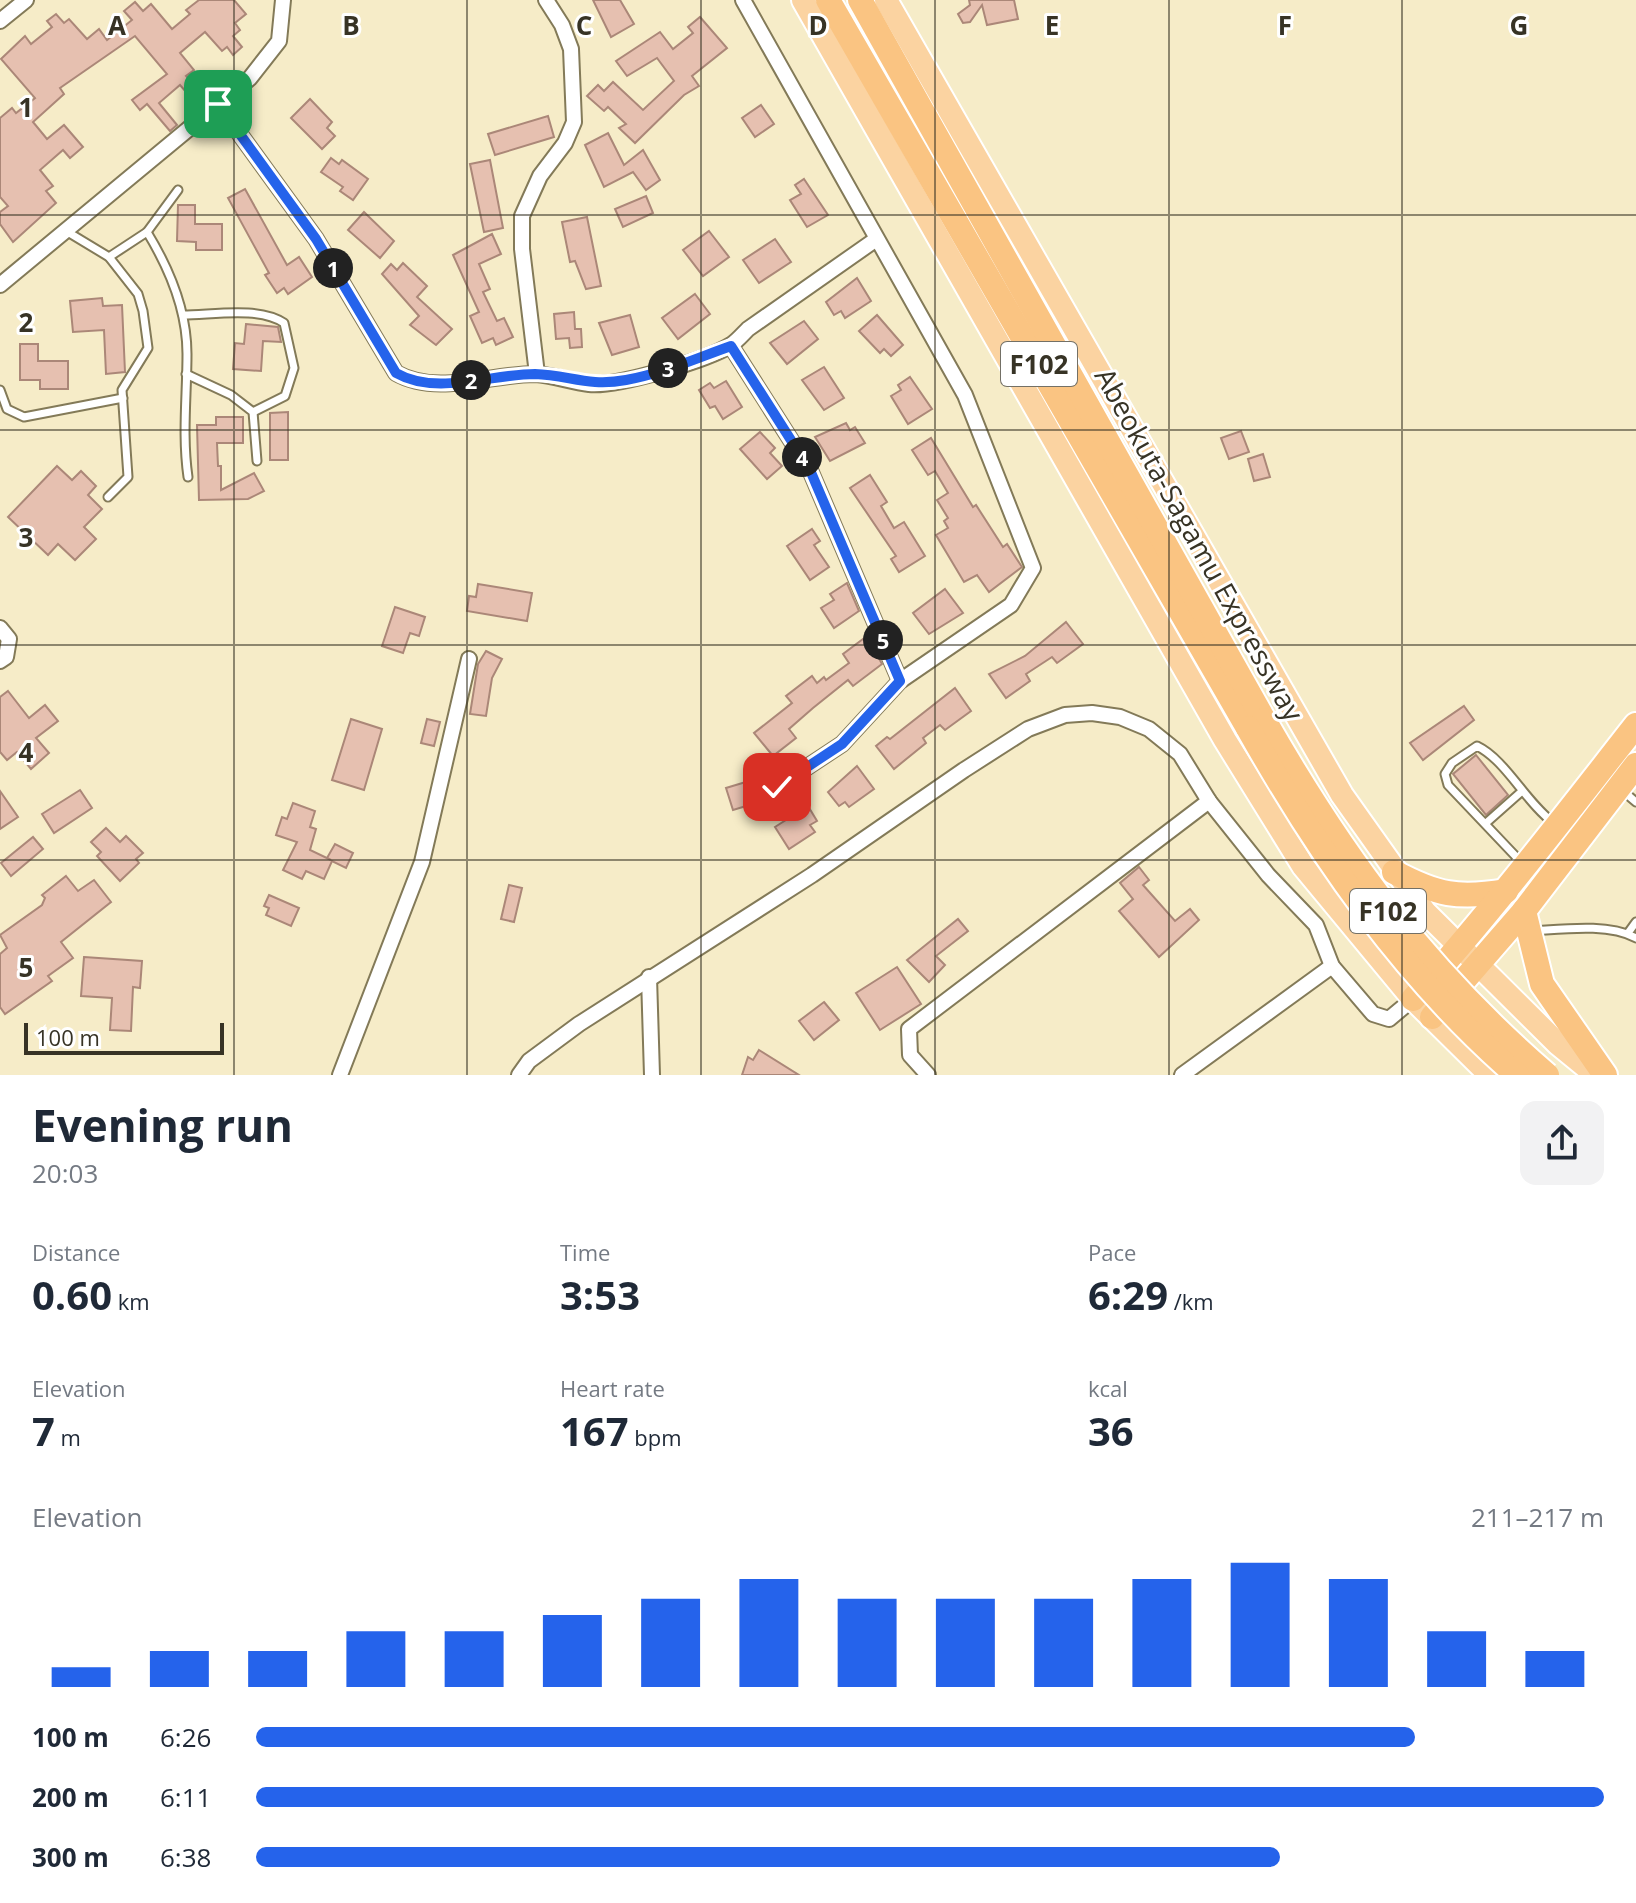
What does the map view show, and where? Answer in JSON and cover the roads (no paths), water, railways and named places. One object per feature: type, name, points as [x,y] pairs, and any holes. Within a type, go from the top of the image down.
[{"type":"highway","name":"Abeokuta-Sagamu Expressway","points":[[828,0],[920,180],[1256,724],[1365,882],[1475,1007],[1547,1075]]},
{"type":"highway","name":"Abeokuta-Sagamu Expressway","points":[[860,0],[962,156],[1318,848],[1392,946],[1517,1075]]},
{"type":"highway","points":[[1413,999],[1506,891],[1524,864],[1636,725]]},
{"type":"highway","points":[[1432,1017],[1477,965],[1526,921],[1628,795],[1636,765]]},
{"type":"highway","points":[[1394,872],[1427,890],[1450,896],[1506,891]]},
{"type":"highway","points":[[1526,921],[1542,984],[1567,1025],[1605,1075]]},
{"type":"main road","points":[[803,0],[920,180],[1225,740],[1303,866],[1413,999],[1490,1075]]},
{"type":"main road","points":[[886,0],[962,156],[1342,795],[1425,912],[1459,948],[1596,1075]]},
{"type":"street","points":[[0,21],[26,0]]},
{"type":"street","points":[[0,285],[250,78],[279,41],[283,0]]},
{"type":"street","points":[[537,374],[522,249],[522,216],[540,176],[565,143],[574,122],[571,49],[562,25],[546,0]]},
{"type":"street","points":[[743,0],[818,130],[875,240],[965,395],[1033,568],[1011,605],[900,681],[842,744],[777,787]]},
{"type":"street","points":[[218,104],[316,239],[396,373],[411,381],[435,383],[537,374],[592,384],[628,380],[731,346],[748,329],[875,240]]},
{"type":"street","points":[[731,346],[810,470],[900,681]]},
{"type":"street","points":[[0,628],[9,639],[6,657],[0,661]]},
{"type":"street","points":[[340,1075],[422,862],[469,659]]},
{"type":"street","points":[[519,1075],[529,1061],[649,977],[812,875],[1028,729],[1065,715],[1092,713],[1120,717],[1149,729],[1180,754],[1209,801],[1268,875],[1316,925],[1332,966],[1373,1014],[1389,1019],[1413,999]]},
{"type":"street","points":[[928,1075],[910,1055],[909,1029],[1209,801]]},
{"type":"street","points":[[1182,1075],[1332,966]]},
{"type":"street","points":[[649,977],[652,1075]]},
{"type":"lane","points":[[109,257],[147,232],[178,190]]},
{"type":"lane","points":[[64,230],[109,257],[138,294],[148,348],[122,390],[128,477],[108,497]]},
{"type":"lane","points":[[147,232],[162,256],[183,315],[186,374],[183,434],[188,477]]},
{"type":"lane","points":[[183,315],[275,317],[284,323],[294,368],[285,396],[253,412]]},
{"type":"lane","points":[[186,374],[231,395],[253,412],[257,461]]},
{"type":"lane","points":[[0,390],[7,409],[24,417],[123,398]]},
{"type":"lane","points":[[1524,864],[1448,785],[1445,774],[1452,763],[1477,746],[1490,752],[1521,792],[1557,825]]},
{"type":"lane","points":[[1486,823],[1521,792]]},
{"type":"lane","points":[[1526,921],[1628,933],[1636,938]]},
{"type":"lane","points":[[1628,933],[1636,922]]}]
